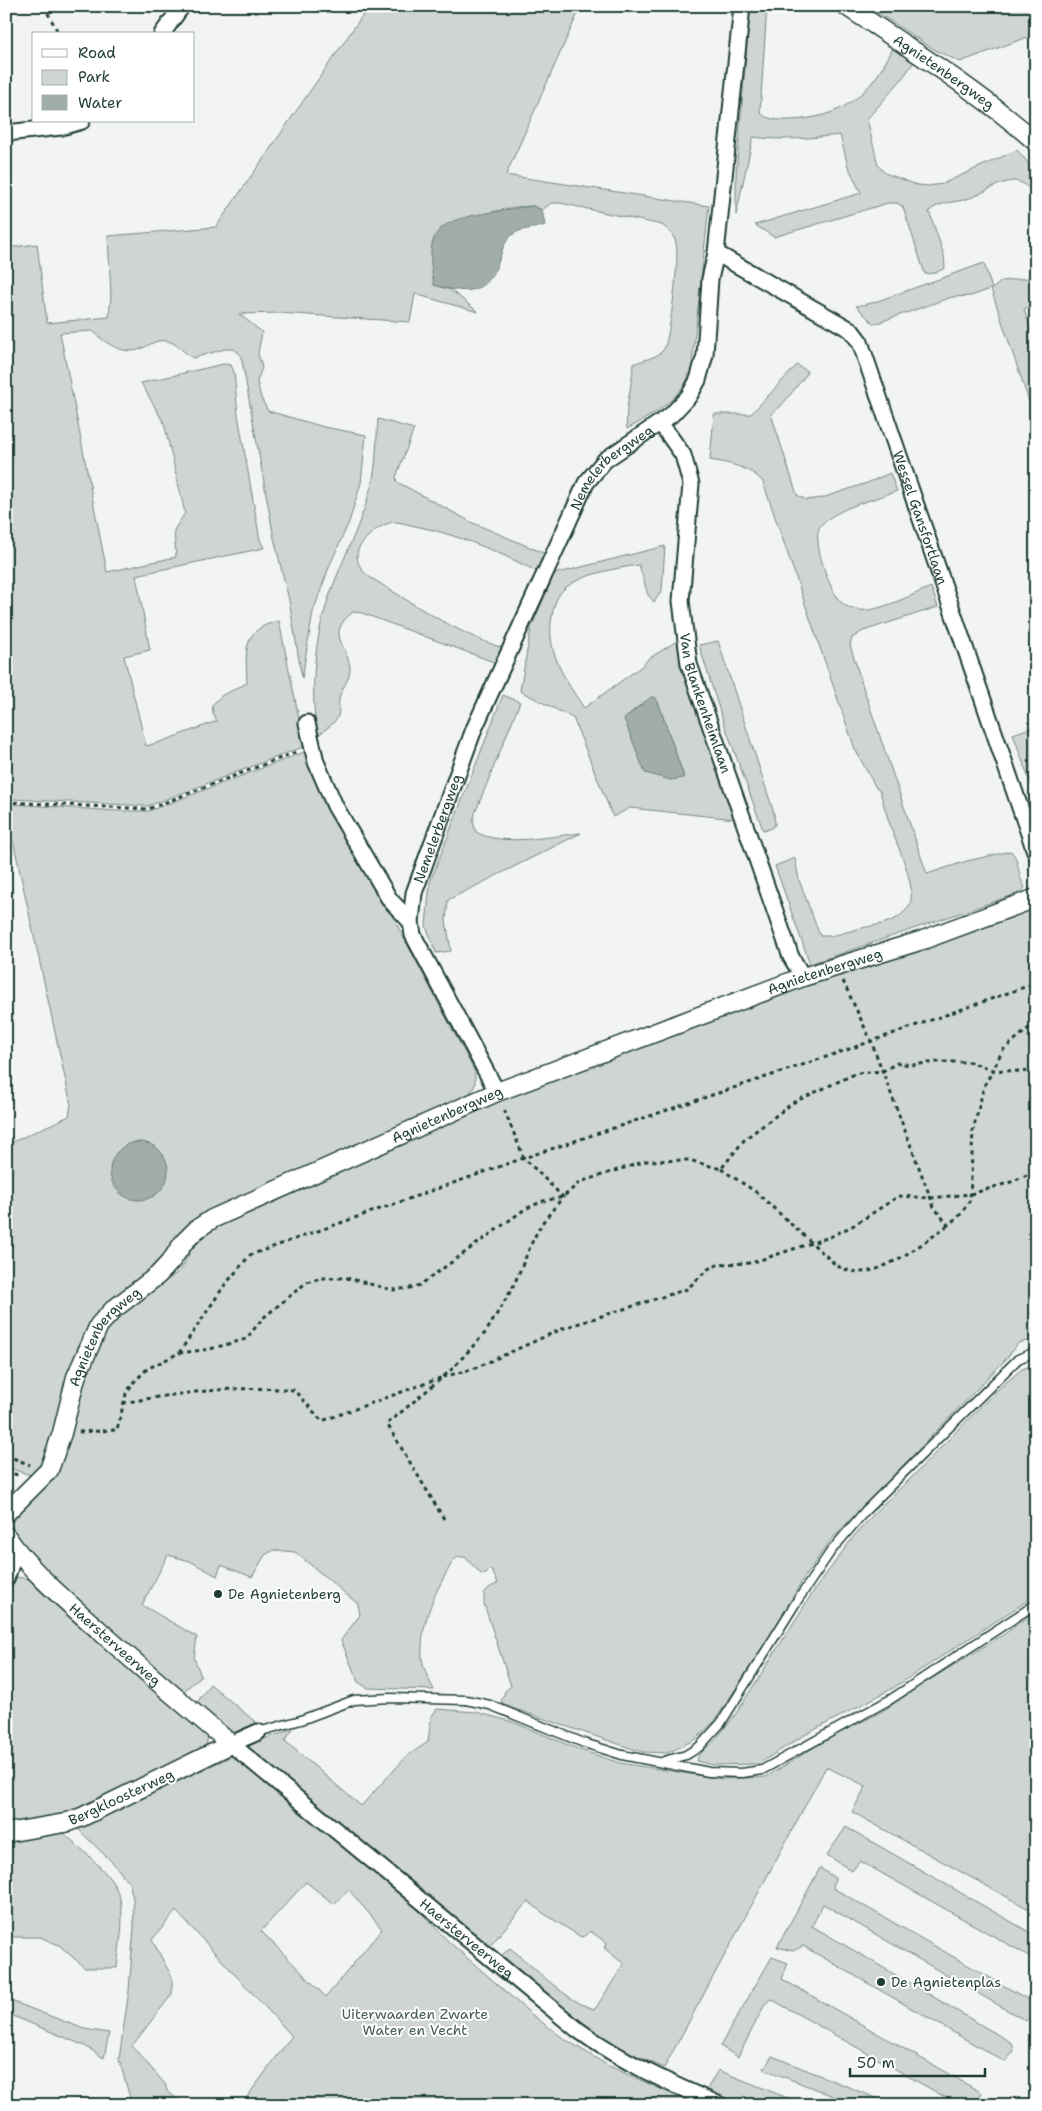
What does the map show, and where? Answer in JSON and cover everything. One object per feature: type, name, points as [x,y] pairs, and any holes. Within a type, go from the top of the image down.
[{"type":"street","points":[[163,32],[182,6]]},
{"type":"street","name":"Nemelerbergweg","points":[[497,1092],[420,950],[411,922],[414,893],[474,729],[586,483],[605,460],[661,424],[689,396],[703,368],[710,278],[716,253],[742,6]]},
{"type":"street","name":"Agnietenbergweg","points":[[846,6],[926,58],[1002,112],[1036,142]]},
{"type":"street","points":[[6,133],[61,127],[78,122]]},
{"type":"street","name":"Wessel Gansfortlaan","points":[[716,253],[851,330],[860,342],[1036,854]]},
{"type":"street","name":"Van Blankenheimlaan","points":[[661,424],[682,455],[691,484],[681,601],[689,664],[791,957],[803,978]]},
{"type":"street","name":"Nemelerbergweg","points":[[307,722],[311,746],[321,776],[335,806],[390,900],[411,922]]},
{"type":"street","name":"Agnietenbergweg","points":[[6,1513],[44,1477],[53,1461],[76,1378],[99,1325],[118,1305],[158,1275],[171,1261],[184,1242],[197,1229],[212,1219],[497,1092],[803,978],[924,940],[1036,898]]},
{"type":"street","name":"Haersterveerweg","points":[[6,1536],[42,1581],[231,1744],[578,2030],[602,2048],[679,2088],[720,2105]]},
{"type":"street","points":[[6,1579],[16,1550]]},
{"type":"street","points":[[231,1744],[258,1732]]},
{"type":"street","name":"Bergkloosterweg","points":[[6,1833],[65,1823],[82,1817],[231,1744]]},
{"type":"lane","points":[[662,1762],[686,1755],[699,1747],[722,1723],[795,1604],[831,1551],[865,1511],[1018,1359],[1030,1354],[1036,1354]]},
{"type":"lane","points":[[258,1732],[301,1720],[354,1700],[390,1698],[466,1700],[490,1705],[584,1743],[622,1755],[709,1772],[742,1773],[762,1770],[890,1699],[1036,1604]]},
{"type":"path","points":[[44,6],[58,32]]},
{"type":"path","points":[[6,802],[148,809],[311,746]]},
{"type":"path","points":[[836,967],[871,1041],[934,1207],[948,1225]]},
{"type":"path","points":[[178,1353],[224,1286],[250,1255],[524,1158],[871,1041],[1036,983]]},
{"type":"path","points":[[444,1519],[387,1424],[443,1378],[486,1332],[512,1287],[542,1223],[563,1197],[580,1182],[646,1161],[688,1160],[721,1169],[756,1192],[837,1266],[860,1272],[890,1262],[924,1243],[967,1208],[971,1194],[972,1132],[984,1086],[1002,1051],[1036,1022]]},
{"type":"path","points":[[721,1169],[745,1139],[794,1102],[857,1072],[883,1071],[897,1063],[911,1065],[937,1062],[970,1062],[993,1070],[1036,1072]]},
{"type":"path","points":[[497,1092],[524,1158],[563,1197]]},
{"type":"path","points":[[123,1403],[158,1397],[267,1387],[294,1390],[322,1422],[473,1369],[564,1328],[687,1289],[708,1269],[719,1264],[751,1263],[830,1237],[854,1225],[899,1196],[931,1198],[971,1194],[1010,1182],[1036,1171]]},
{"type":"path","points":[[62,1433],[117,1430],[123,1403],[133,1383],[146,1370],[178,1353],[210,1349],[246,1339],[263,1318],[307,1282],[320,1278],[347,1278],[393,1290],[420,1285],[525,1209],[543,1201],[563,1197]]},
{"type":"path","points":[[6,1455],[23,1461],[44,1477]]},
{"type":"green space","points":[[369,6],[581,6],[506,175],[709,206],[692,363],[686,382],[668,403],[652,415],[627,429],[626,421],[633,364],[658,355],[664,349],[666,342],[676,279],[676,243],[669,231],[662,225],[560,203],[551,203],[542,210],[533,206],[515,207],[483,214],[432,264],[434,285],[451,290],[478,312],[415,294],[410,322],[280,313],[239,314],[262,332],[258,353],[262,368],[257,381],[261,398],[268,411],[324,427],[366,435],[361,483],[349,522],[329,567],[313,612],[302,678],[289,600],[274,538],[241,355],[234,349],[225,349],[193,358],[167,341],[155,342],[132,351],[120,349],[102,340],[93,331],[60,333],[107,572],[176,557],[174,530],[185,513],[164,423],[141,383],[223,364],[231,365],[234,372],[238,415],[260,540],[264,548],[136,575],[150,650],[124,656],[146,746],[217,721],[212,705],[221,696],[247,683],[247,651],[248,643],[252,636],[267,625],[279,621],[304,743],[303,747],[148,806],[10,799],[6,795],[6,248],[37,244],[47,323],[109,317],[111,296],[108,236],[216,227]]},
{"type":"green space","points":[[750,6],[767,6],[760,112],[763,115],[772,119],[807,119],[839,109],[864,91],[875,79],[893,48],[914,62],[867,119],[878,165],[885,173],[917,185],[942,184],[1017,150],[1036,172],[1036,197],[1024,184],[1014,181],[965,200],[944,204],[929,211],[944,255],[945,268],[935,273],[925,274],[903,207],[897,203],[888,203],[774,237],[755,225],[861,193],[848,166],[840,135],[786,139],[753,137],[736,215],[736,175]]},
{"type":"green space","points":[[867,6],[1036,6],[1036,34],[960,62],[935,50]]},
{"type":"green space","points":[[984,263],[992,289],[1002,281],[1036,277],[1036,304],[1024,309],[1036,346],[1036,422],[991,289],[971,296],[952,297],[874,324],[856,306],[872,303]]},
{"type":"green space","points":[[797,365],[807,371],[806,375],[781,406],[771,414],[797,495],[806,500],[822,498],[890,473],[897,491],[846,509],[821,525],[818,531],[819,551],[830,585],[835,594],[848,607],[856,610],[867,610],[885,606],[931,587],[938,607],[863,631],[852,638],[850,645],[927,874],[967,861],[1011,851],[1016,859],[1020,877],[1025,887],[1022,892],[810,964],[775,866],[795,858],[799,880],[820,936],[836,935],[892,921],[907,909],[911,902],[911,892],[910,881],[880,791],[876,788],[855,749],[763,482],[746,469],[710,460],[714,414],[751,414]]},
{"type":"green space","points":[[378,419],[414,429],[396,477],[397,482],[473,523],[546,554],[538,572],[481,546],[436,531],[397,522],[386,524],[376,530],[360,546],[357,554],[362,570],[368,576],[452,626],[488,643],[506,649],[499,664],[362,613],[353,612],[340,627],[339,633],[350,671],[339,699],[338,716],[333,723],[317,736],[314,676],[317,646],[328,600],[371,487]]},
{"type":"green space","points":[[665,546],[662,591],[654,602],[648,595],[639,565],[590,575],[565,588],[556,600],[552,616],[551,641],[554,653],[570,687],[584,708],[642,666],[648,659],[682,638],[745,820],[630,808],[613,817],[573,718],[520,691],[531,628],[554,574]],"holes":[[[644,702],[658,702],[683,774],[683,778],[630,713]]]},
{"type":"green space","points":[[718,641],[774,813],[775,825],[770,829],[763,830],[720,712],[699,645]]},
{"type":"green space","points":[[503,695],[520,702],[475,813],[473,822],[476,832],[499,839],[513,840],[581,833],[448,900],[446,920],[451,951],[436,953],[426,926],[430,882]]},
{"type":"green space","points":[[1033,727],[1036,735],[1036,799],[1013,734]]},
{"type":"green space","points":[[307,751],[326,801],[396,923],[475,1072],[475,1085],[471,1092],[463,1098],[211,1209],[196,1219],[158,1264],[95,1317],[79,1343],[44,1462],[35,1474],[30,1475],[6,1467],[6,1145],[69,1116],[71,1105],[9,822],[12,804],[117,811],[149,811]],"holes":[[[134,1142],[145,1143],[155,1148],[165,1159],[167,1165],[155,1195],[138,1200],[114,1185],[111,1176],[111,1166],[126,1145]]]},
{"type":"green space","points":[[1036,907],[1036,1343],[1027,1341],[1018,1343],[1006,1359],[830,1541],[803,1579],[774,1630],[714,1722],[696,1739],[668,1753],[642,1752],[512,1708],[501,1702],[505,1691],[511,1686],[484,1604],[484,1593],[498,1583],[491,1569],[486,1574],[481,1574],[465,1557],[458,1557],[454,1560],[435,1594],[426,1619],[422,1657],[425,1670],[434,1690],[368,1688],[358,1682],[341,1640],[360,1615],[358,1604],[295,1552],[274,1550],[265,1555],[252,1577],[221,1565],[217,1576],[190,1561],[168,1555],[142,1605],[197,1637],[194,1658],[201,1676],[184,1691],[177,1691],[27,1555],[9,1528],[11,1519],[50,1480],[73,1407],[94,1351],[108,1327],[125,1310],[181,1270],[190,1252],[205,1235],[223,1223],[457,1116],[725,1014]]},
{"type":"green space","points":[[1036,1364],[1036,1595],[893,1688],[803,1736],[758,1764],[713,1765],[696,1761],[699,1755],[716,1739],[735,1715],[813,1592],[854,1536],[880,1507],[997,1390],[1022,1369]]},
{"type":"green space","points":[[18,1577],[32,1580],[208,1736],[205,1751],[68,1813],[6,1825],[6,1596],[12,1580]]},
{"type":"green space","points":[[1036,1611],[1036,1913],[852,1812],[866,1786],[826,1767],[664,2068],[598,2038],[500,1957],[510,1948],[562,1992],[585,2006],[595,2009],[624,1964],[604,1948],[607,1943],[590,1931],[587,1935],[581,1937],[528,1901],[489,1947],[400,1878],[261,1759],[249,1753],[249,1747],[252,1743],[293,1729],[285,1741],[361,1806],[407,1756],[428,1742],[431,1717],[437,1709],[476,1712],[513,1722],[578,1749],[620,1763],[722,1779],[766,1777],[826,1740],[881,1712],[1003,1635]]},
{"type":"green space","points":[[210,1684],[259,1725],[231,1736],[196,1704]]},
{"type":"green space","name":"Uiterwaarden Zwarte Water en Vecht","points":[[234,1755],[410,1901],[448,1941],[531,2014],[563,2038],[607,2065],[696,2105],[241,2105],[292,2036],[176,1911],[152,1940],[172,1977],[172,1994],[132,2046],[165,2084],[167,2091],[181,2102],[181,2105],[132,2105],[119,2059],[129,1990],[134,1927],[133,1898],[129,1883],[114,1864],[78,1829]],"holes":[[[306,1882],[334,1904],[349,1890],[382,1929],[326,1997],[261,1931]]]},
{"type":"green space","points":[[846,1827],[1036,1936],[1036,1960],[860,1861],[852,1871],[827,1855]]},
{"type":"green space","points":[[63,1832],[104,1872],[117,1890],[122,1916],[117,1968],[85,1968],[59,1945],[40,1937],[11,1937],[6,1951],[6,1842]]},
{"type":"green space","points":[[820,1868],[835,1878],[833,1888],[1036,2004],[1033,2015],[1026,2021],[823,1904],[812,1926],[1012,2043],[1014,2051],[1005,2062],[803,1946],[793,1951],[777,1947]]},
{"type":"green space","points":[[772,1957],[788,1963],[782,1979],[982,2093],[974,2105],[959,2105],[771,1999],[765,2004],[738,2057],[720,2046]]},
{"type":"green space","points":[[6,1999],[84,2029],[109,2033],[104,2058],[85,2046],[6,2013]]},
{"type":"green space","points":[[772,2056],[893,2105],[856,2105],[764,2069]]},
{"type":"green space","points":[[718,2070],[805,2105],[740,2105],[706,2091]]},
{"type":"water","points":[[533,206],[542,210],[545,225],[519,231],[512,235],[505,244],[493,274],[481,287],[464,291],[434,285],[431,267],[433,241],[445,225],[470,216]]},
{"type":"water","points":[[651,697],[655,697],[658,702],[683,778],[671,780],[645,773],[624,719]]},
{"type":"water","points":[[139,1142],[150,1144],[163,1155],[168,1171],[166,1182],[155,1195],[139,1200],[128,1198],[115,1187],[110,1171],[112,1160],[123,1147]]},
{"type":"place","name":"De Agnietenberg","points":[[218,1594]]},
{"type":"place","name":"De Agnietenplas","points":[[881,1982]]}]
